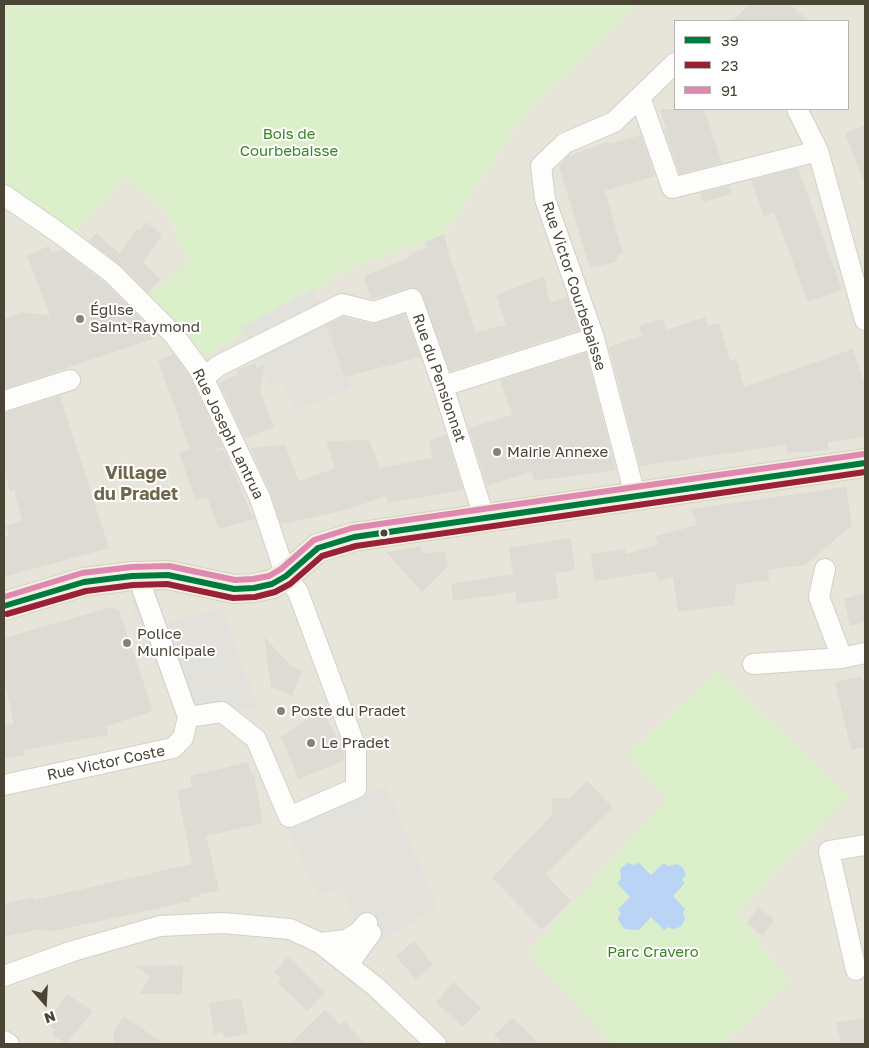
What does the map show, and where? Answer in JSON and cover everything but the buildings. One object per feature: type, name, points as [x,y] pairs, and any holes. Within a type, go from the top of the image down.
[{"type":"main road","points":[[4,606],[84,582],[156,575],[234,588],[254,588],[272,584],[286,576],[318,548],[354,537],[865,463]]},
{"type":"street","points":[[674,64],[640,97],[672,188],[818,151]]},
{"type":"street","name":"Rue Victor Courbebaisse","points":[[635,495],[594,338],[545,199],[541,166],[565,143],[614,122],[640,97]]},
{"type":"street","points":[[798,110],[818,151],[865,320]]},
{"type":"street","name":"Rue Joseph Lantrua","points":[[4,195],[60,233],[112,273],[174,335],[207,372],[260,498],[286,576],[298,592],[356,748],[356,788],[289,817],[256,739],[222,712],[188,717]]},
{"type":"street","name":"Rue du Pensionnat","points":[[207,372],[342,304],[374,312],[412,299],[443,386],[484,517]]},
{"type":"street","points":[[443,386],[594,338]]},
{"type":"street","points":[[4,401],[70,380]]},
{"type":"street","points":[[825,569],[819,597],[842,658]]},
{"type":"street","points":[[156,575],[143,591],[188,717]]},
{"type":"street","points":[[753,664],[842,658],[865,653]]},
{"type":"street","name":"Rue Victor Coste","points":[[4,785],[172,748],[183,738],[188,717]]},
{"type":"street","points":[[856,970],[828,851],[865,845]]},
{"type":"street","points":[[4,976],[73,951],[160,926],[224,923],[290,929],[320,943],[376,987],[436,1044]]},
{"type":"street","points":[[320,943],[346,940],[369,928],[348,966]]},
{"type":"street","points":[[4,1041],[9,1044]]},
{"type":"shaded area","points":[[637,4],[865,4],[865,1044],[4,1044],[4,182],[73,234],[125,177],[166,210],[189,262],[200,359],[352,267],[443,236],[527,112]]},
{"type":"shaded area","points":[[314,288],[351,388],[295,410],[281,382],[270,385],[241,328]]},
{"type":"shaded area","points":[[150,596],[161,625],[223,607],[257,707],[236,712],[188,717],[143,622],[138,624],[131,601]]},
{"type":"shaded area","points":[[386,786],[437,907],[368,949],[341,886],[318,896],[287,828]]},
{"type":"green space","name":"Bois de Courbebaisse","points":[[4,4],[637,4],[527,112],[443,236],[352,267],[199,360],[146,298],[189,262],[166,210],[125,177],[73,234],[4,182]]},
{"type":"green space","name":"Parc Cravero","points":[[717,671],[850,796],[736,912],[791,982],[722,1044],[612,1044],[529,952],[666,799],[628,754]]},
{"type":"water","points":[[638,862],[651,875],[664,863],[668,866],[678,864],[683,868],[686,875],[682,880],[685,883],[673,896],[685,909],[683,912],[685,920],[680,927],[673,929],[668,927],[664,930],[651,917],[639,930],[625,929],[621,925],[618,918],[621,913],[618,909],[630,897],[617,883],[621,879],[620,869],[628,863],[635,865]]},
{"type":"transit line","name":"91","points":[[4,597],[82,573],[132,567],[169,566],[235,580],[253,579],[269,576],[281,569],[314,540],[352,528],[864,454]]},
{"type":"transit line","name":"39","points":[[4,606],[84,582],[132,576],[168,575],[234,589],[254,588],[272,584],[286,576],[318,548],[354,537],[865,463]]},
{"type":"transit line","name":"23","points":[[7,614],[86,591],[133,585],[167,584],[233,598],[255,597],[275,592],[290,584],[322,556],[356,546],[865,472]]},
{"type":"place","name":"Église Saint-Raymond","points":[[80,319]]},
{"type":"place","name":"Mairie Annexe","points":[[497,452]]},
{"type":"place","name":"Police Municipale","points":[[127,643]]},
{"type":"place","name":"Poste du Pradet","points":[[281,711]]},
{"type":"place","name":"Le Pradet","points":[[311,743]]},
{"type":"district","name":"Village du Pradet","points":[[136,483]]}]
